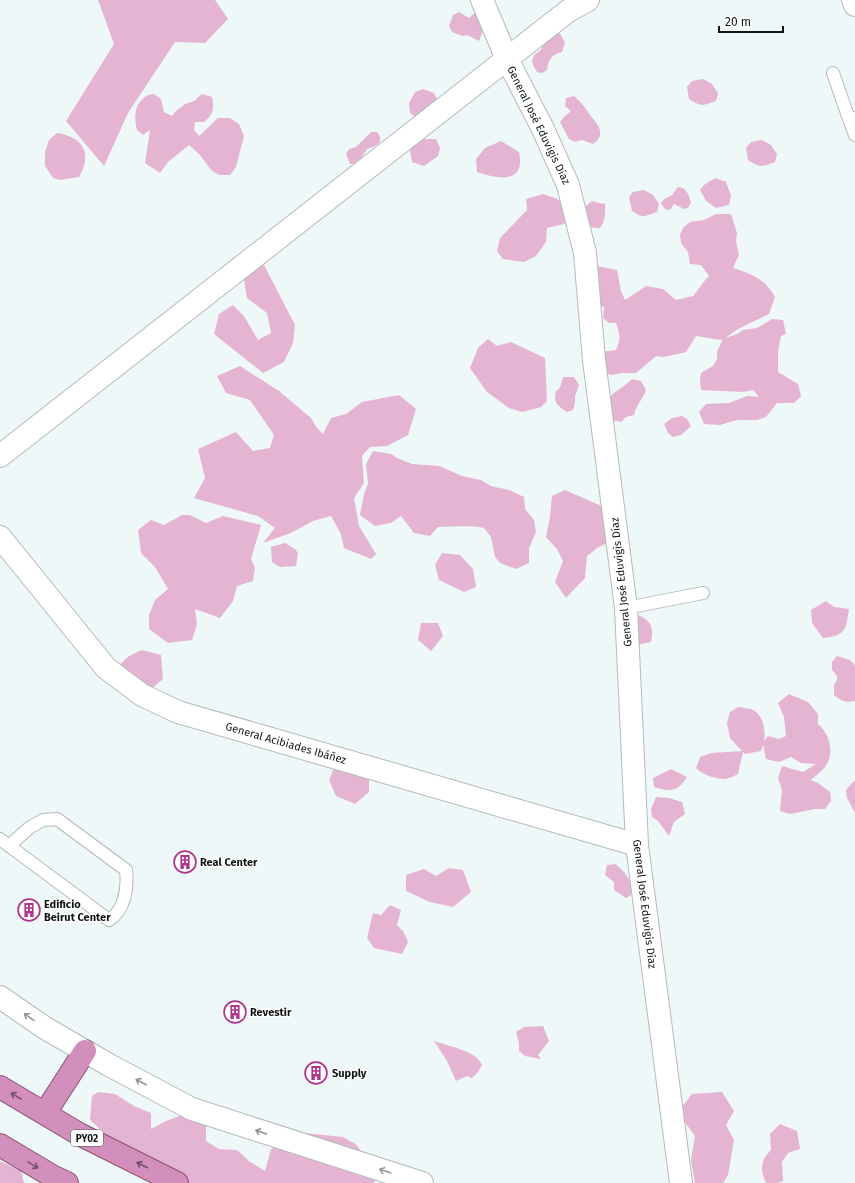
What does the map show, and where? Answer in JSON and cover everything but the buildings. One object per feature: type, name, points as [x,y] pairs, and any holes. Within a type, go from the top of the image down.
[{"type":"highway","points":[[45,1113],[85,1051]]},
{"type":"highway","name":"PY02","points":[[0,1087],[79,1134],[177,1183]]},
{"type":"highway","points":[[0,1145],[52,1176],[67,1183]]},
{"type":"street","name":"General José Eduvigis Díaz","points":[[482,0],[507,59],[543,129],[568,185],[585,253],[594,360],[626,608],[637,845],[681,1183]]},
{"type":"street","points":[[0,456],[568,11],[588,0]]},
{"type":"street","points":[[853,0],[855,5]]},
{"type":"street","name":"General Acibiades Ibáñez","points":[[0,537],[106,668],[142,694],[178,712],[637,845]]},
{"type":"street","points":[[0,997],[45,1028],[108,1065],[192,1109],[422,1183]]},
{"type":"lane","points":[[833,73],[852,119],[855,135]]},
{"type":"lane","points":[[626,608],[703,593]]},
{"type":"lane","points":[[57,819],[126,870],[127,882],[124,899],[117,915],[109,920],[5,842],[43,820],[57,819]]},
{"type":"shaded area","points":[[98,0],[215,0],[228,19],[205,43],[175,42],[128,113],[104,166],[66,121],[114,44]]},
{"type":"shaded area","points":[[459,12],[469,18],[476,12],[484,28],[479,41],[467,35],[463,36],[452,32],[449,26],[453,15]]},
{"type":"shaded area","points":[[553,29],[561,35],[565,43],[562,52],[551,58],[547,70],[542,73],[537,72],[532,60],[535,54],[540,51]]},
{"type":"shaded area","points":[[703,79],[712,84],[718,93],[716,101],[702,105],[689,99],[687,87],[692,81]]},
{"type":"shaded area","points":[[423,89],[434,93],[438,101],[415,117],[410,113],[409,103],[415,92]]},
{"type":"shaded area","points":[[150,94],[154,94],[161,99],[164,112],[172,116],[185,104],[194,101],[202,94],[212,97],[213,108],[210,116],[204,122],[195,122],[194,130],[199,136],[218,118],[230,118],[239,124],[244,136],[236,167],[230,175],[219,175],[211,170],[200,155],[189,145],[168,162],[160,173],[145,163],[150,130],[143,135],[137,130],[135,121],[136,112],[141,100]]},
{"type":"shaded area","points":[[574,96],[596,122],[600,130],[600,137],[593,144],[582,140],[575,142],[569,139],[560,122],[571,111],[565,106],[566,98]]},
{"type":"shaded area","points":[[371,132],[377,132],[380,138],[379,143],[367,149],[359,162],[356,164],[350,164],[346,154],[349,149],[356,147]]},
{"type":"shaded area","points":[[57,133],[73,138],[79,142],[83,148],[85,161],[79,177],[60,180],[53,178],[45,166],[45,152],[49,140]]},
{"type":"shaded area","points":[[420,139],[436,139],[440,148],[438,156],[424,166],[412,162],[410,150]]},
{"type":"shaded area","points":[[762,140],[771,145],[777,154],[775,162],[761,166],[748,160],[746,148],[751,142]]},
{"type":"shaded area","points":[[501,141],[519,152],[520,163],[518,170],[514,175],[508,177],[485,175],[477,172],[476,159],[485,148]]},
{"type":"shaded area","points":[[715,178],[726,182],[731,196],[729,205],[716,208],[706,201],[700,190],[704,185]]},
{"type":"shaded area","points":[[678,187],[686,190],[691,203],[688,208],[684,209],[674,204],[671,209],[667,210],[661,203],[664,199],[672,195]]},
{"type":"shaded area","points":[[644,190],[653,195],[659,204],[657,212],[647,216],[639,215],[632,211],[629,197],[633,192]]},
{"type":"shaded area","points":[[543,194],[568,205],[572,215],[564,224],[547,228],[546,242],[536,256],[524,262],[503,259],[497,251],[500,238],[527,210],[526,199]]},
{"type":"shaded area","points":[[592,201],[603,204],[605,203],[604,219],[600,228],[590,226],[583,218],[586,206]]},
{"type":"shaded area","points":[[716,214],[731,214],[737,233],[736,241],[739,255],[733,268],[762,281],[775,297],[769,314],[738,329],[725,338],[737,334],[743,330],[757,328],[772,319],[783,320],[786,334],[781,336],[778,352],[778,372],[798,384],[801,396],[794,403],[777,403],[766,417],[757,420],[737,420],[720,425],[704,424],[699,412],[706,404],[729,403],[747,396],[759,397],[753,390],[743,392],[701,390],[701,373],[713,366],[717,359],[717,352],[723,339],[721,340],[696,336],[686,352],[664,357],[656,356],[636,373],[622,373],[613,375],[601,373],[601,352],[616,350],[619,343],[619,334],[616,323],[609,323],[603,318],[604,307],[592,302],[596,266],[617,270],[621,291],[625,300],[646,286],[663,289],[676,300],[693,296],[709,276],[701,265],[690,264],[688,252],[681,243],[680,235],[683,228],[690,222],[704,220]]},
{"type":"shaded area","points":[[254,265],[264,265],[295,325],[293,343],[284,362],[263,373],[214,334],[219,314],[233,305],[244,316],[258,340],[271,333],[267,313],[247,298],[243,274]]},
{"type":"shaded area","points":[[488,339],[497,346],[511,342],[545,358],[547,401],[541,407],[522,412],[509,408],[487,392],[470,368],[478,348]]},
{"type":"shaded area","points":[[240,366],[279,391],[311,418],[323,434],[331,418],[346,414],[362,402],[399,395],[416,409],[408,435],[387,446],[370,447],[362,456],[364,483],[354,498],[359,526],[376,554],[371,559],[344,548],[341,534],[331,516],[313,521],[291,533],[263,543],[275,528],[258,516],[194,498],[205,478],[198,449],[236,432],[253,451],[270,448],[274,435],[250,400],[226,393],[217,376]]},
{"type":"shaded area","points":[[563,377],[574,377],[579,385],[575,396],[573,410],[567,412],[558,406],[555,398],[556,391],[560,388]]},
{"type":"shaded area","points":[[632,379],[641,381],[646,390],[636,408],[634,415],[626,417],[621,422],[611,420],[610,398],[612,394]]},
{"type":"shaded area","points":[[682,416],[687,419],[691,426],[681,435],[673,437],[668,433],[664,424],[672,418]]},
{"type":"shaded area","points":[[373,451],[391,454],[412,464],[439,466],[462,476],[481,480],[491,486],[509,490],[524,497],[525,509],[534,520],[536,532],[529,548],[529,563],[516,569],[500,563],[495,557],[491,537],[484,528],[467,526],[438,527],[430,536],[414,533],[401,516],[391,523],[375,526],[360,515],[364,494],[368,484],[366,464]]},
{"type":"shaded area","points":[[565,490],[606,508],[612,541],[597,548],[587,556],[585,578],[566,598],[555,582],[563,561],[557,549],[546,537],[552,496]]},
{"type":"shaded area","points":[[182,515],[190,515],[206,523],[223,516],[261,525],[251,559],[255,568],[253,581],[237,586],[233,601],[220,618],[195,609],[197,624],[192,640],[168,643],[149,629],[149,615],[155,600],[168,589],[155,567],[141,553],[138,530],[151,520],[164,525]]},
{"type":"shaded area","points":[[285,543],[295,549],[298,553],[296,566],[280,567],[272,562],[271,547]]},
{"type":"shaded area","points":[[442,553],[460,555],[473,569],[476,587],[464,592],[439,580],[435,565]]},
{"type":"shaded area","points":[[826,601],[834,607],[849,609],[844,630],[841,633],[831,637],[823,638],[812,623],[811,610]]},
{"type":"shaded area","points":[[636,614],[648,621],[652,628],[652,636],[651,642],[633,646]]},
{"type":"shaded area","points":[[421,623],[438,623],[443,636],[431,651],[418,640]]},
{"type":"shaded area","points":[[142,650],[161,655],[163,679],[150,690],[116,668],[129,656]]},
{"type":"shaded area","points":[[837,656],[850,660],[855,665],[855,701],[844,701],[834,695],[834,685],[837,680],[837,676],[832,670],[832,662]]},
{"type":"shaded area","points":[[789,694],[808,702],[818,714],[818,724],[826,733],[830,744],[830,756],[828,762],[825,767],[811,780],[818,783],[830,792],[831,801],[825,809],[815,809],[790,814],[780,811],[782,790],[778,778],[782,766],[803,772],[816,764],[801,763],[791,757],[779,762],[766,759],[763,745],[761,751],[745,754],[743,752],[738,774],[729,778],[722,779],[706,775],[696,768],[700,757],[711,753],[742,751],[730,738],[727,723],[730,712],[738,707],[751,709],[758,714],[763,723],[764,741],[768,736],[779,739],[786,736],[784,717],[778,703]]},
{"type":"shaded area","points":[[335,766],[369,773],[369,792],[355,804],[336,796],[329,780]]},
{"type":"shaded area","points":[[671,769],[687,777],[684,782],[673,790],[665,790],[654,787],[653,778]]},
{"type":"shaded area","points":[[854,781],[855,813],[847,798],[846,790]]},
{"type":"shaded area","points":[[656,797],[669,798],[682,802],[685,814],[674,822],[669,836],[658,821],[652,817],[651,809]]},
{"type":"shaded area","points":[[615,864],[628,877],[631,895],[626,898],[614,890],[614,882],[605,875],[607,865]]},
{"type":"shaded area","points":[[449,868],[463,870],[471,892],[453,907],[430,902],[406,891],[406,875],[424,869],[436,876]]},
{"type":"shaded area","points":[[390,905],[401,910],[397,925],[403,931],[408,942],[402,954],[374,948],[367,938],[373,913],[381,915]]},
{"type":"shaded area","points":[[543,1026],[549,1041],[538,1055],[541,1059],[525,1056],[519,1051],[519,1043],[516,1032],[524,1027]]},
{"type":"shaded area","points":[[434,1041],[474,1056],[482,1065],[478,1072],[472,1078],[467,1076],[456,1081],[447,1061]]},
{"type":"shaded area","points":[[98,1092],[115,1094],[134,1106],[151,1113],[151,1129],[166,1121],[187,1113],[206,1123],[206,1141],[219,1149],[237,1150],[249,1161],[265,1171],[271,1149],[295,1132],[343,1137],[357,1145],[376,1178],[374,1183],[159,1183],[90,1120],[92,1096]]},
{"type":"shaded area","points":[[722,1092],[734,1111],[726,1125],[734,1140],[728,1175],[723,1183],[695,1183],[691,1160],[695,1136],[684,1121],[682,1107],[692,1094]]},
{"type":"shaded area","points":[[780,1124],[797,1131],[800,1149],[788,1153],[782,1162],[783,1181],[777,1183],[766,1183],[762,1166],[767,1154],[771,1150],[770,1134]]},
{"type":"shaded area","points":[[0,1161],[21,1171],[24,1183],[0,1183]]},
{"type":"place","name":"Real Center","points":[[185,862]]},
{"type":"place","name":"Edificio Beirut Center","points":[[29,910]]},
{"type":"place","name":"Revestir","points":[[235,1012]]},
{"type":"place","name":"Supply","points":[[316,1073]]}]
